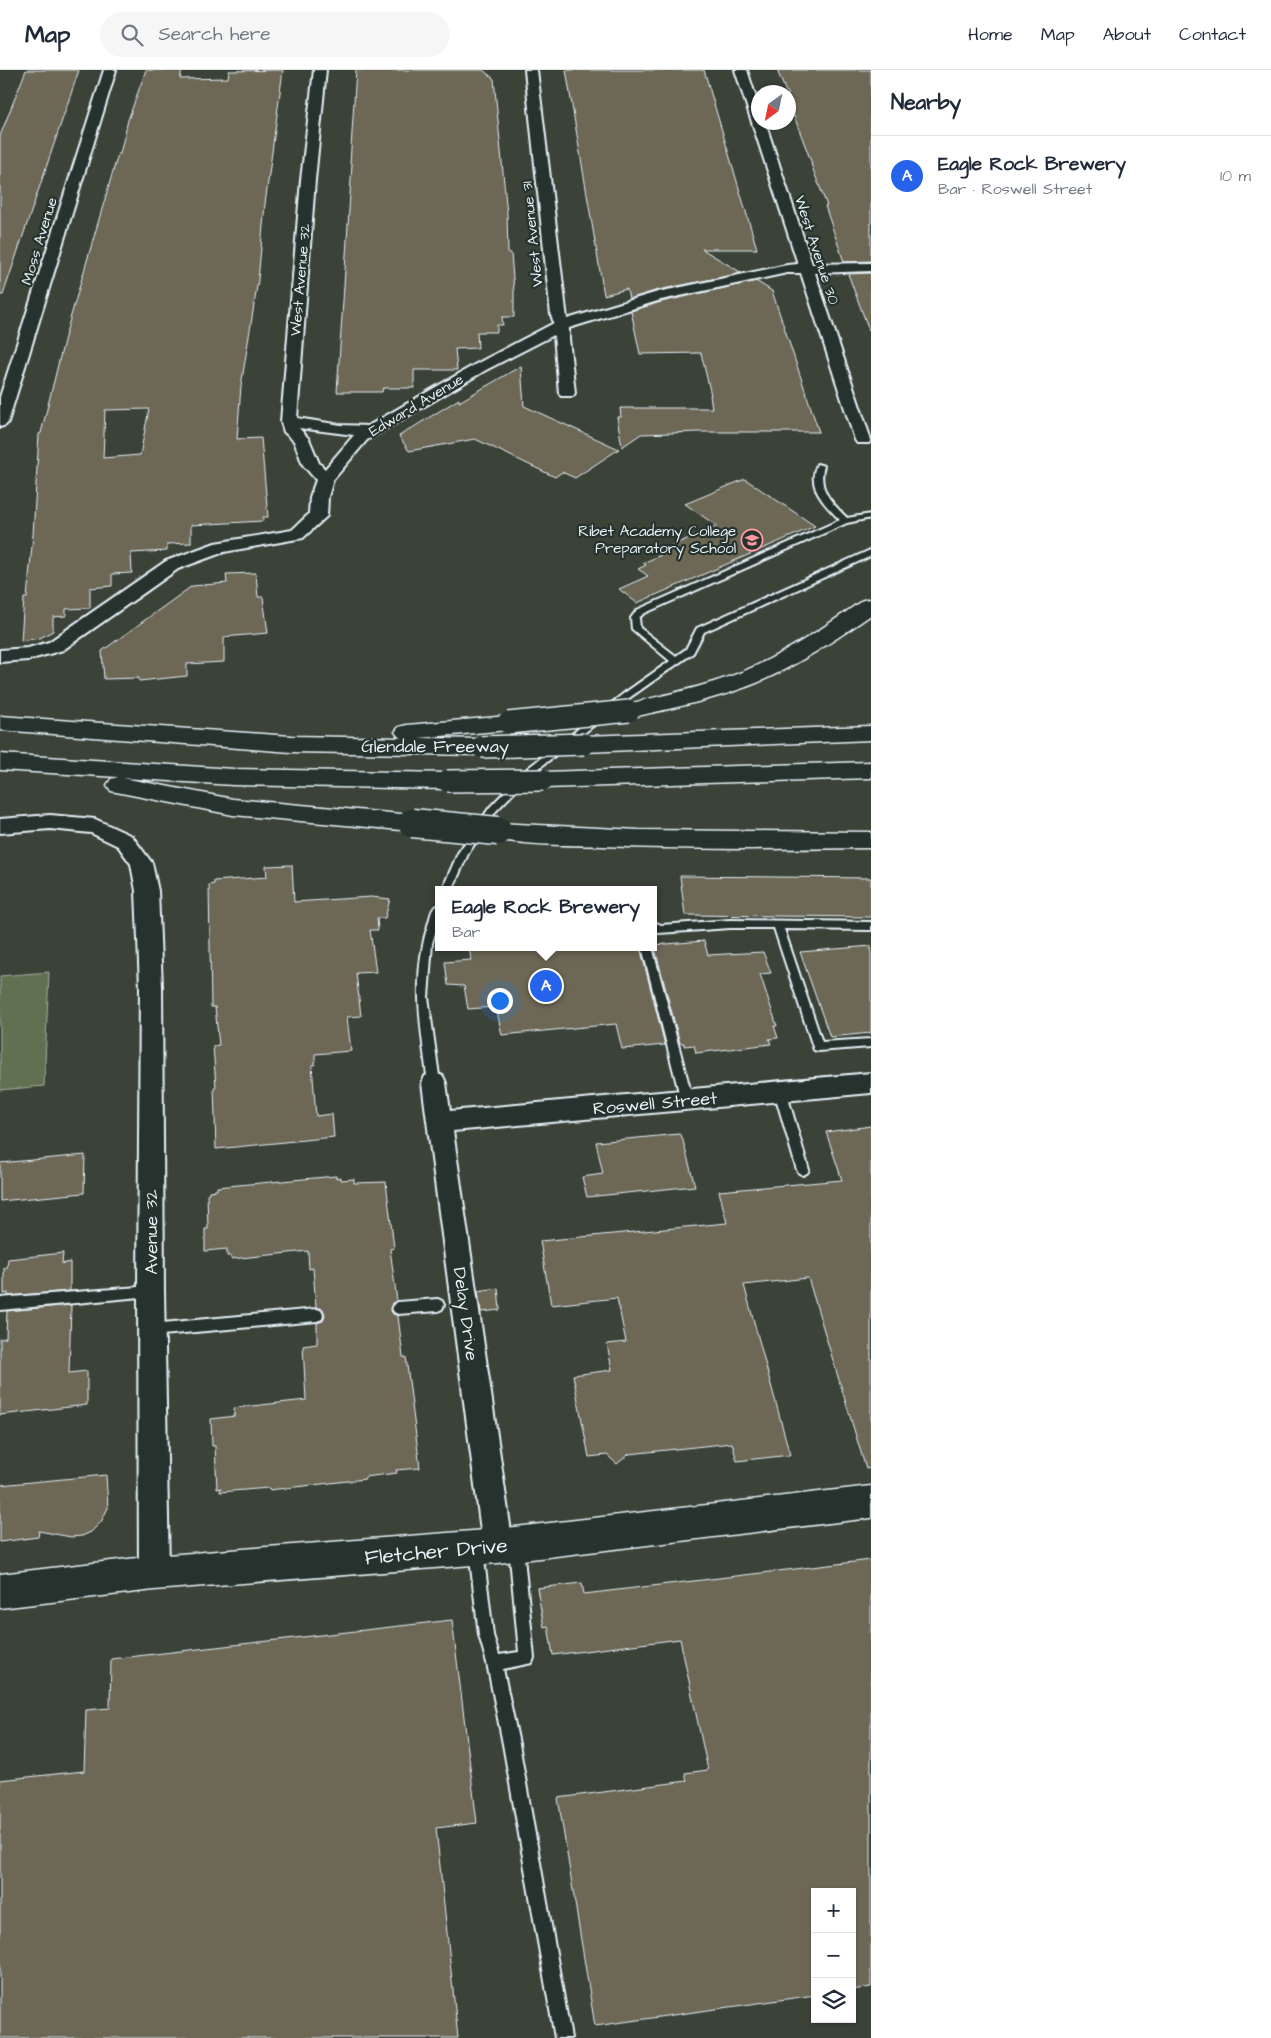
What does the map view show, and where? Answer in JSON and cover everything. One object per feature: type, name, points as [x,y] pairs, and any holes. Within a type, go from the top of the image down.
[{"type":"main road","points":[[291,744],[629,710],[690,696],[748,678],[781,662],[871,606]]},
{"type":"main road","name":"Glendale Freeway","points":[[0,723],[291,744],[481,747],[871,733]]},
{"type":"main road","points":[[2,763],[233,806],[554,836],[718,842],[871,840]]},
{"type":"main road","name":"Glendale Freeway","points":[[2,763],[233,778],[447,780],[543,780],[871,770]]},
{"type":"main road","name":"Fletcher Drive","points":[[0,1591],[154,1573],[496,1546],[871,1502]]},
{"type":"street","name":"Moss Avenue","points":[[0,422],[110,70]]},
{"type":"street","name":"West Avenue 32","points":[[289,422],[308,180],[320,70]]},
{"type":"street","name":"West Avenue 31","points":[[531,70],[558,315],[562,325],[560,339],[567,393]]},
{"type":"street","name":"West Avenue 30","points":[[741,70],[863,440]]},
{"type":"street","name":"Edward Avenue","points":[[0,656],[27,655],[42,652],[56,646],[152,578],[194,556],[221,547],[298,534],[318,516],[319,497],[325,479],[361,437],[481,366],[562,325],[658,296],[787,269],[805,267],[871,267]]},
{"type":"street","points":[[325,479],[311,465],[301,439],[292,432],[289,422],[341,430],[372,431]]},
{"type":"street","name":"Avenue 32","points":[[0,826],[50,822],[95,826],[125,841],[142,863],[146,891],[151,987],[151,1330],[154,1573]]},
{"type":"street","name":"Delay Drive","points":[[434,1083],[496,1546]]},
{"type":"street","name":"Roswell Street","points":[[440,1122],[871,1083]]},
{"type":"lane","points":[[820,466],[816,481],[818,490],[845,521]]},
{"type":"lane","points":[[675,660],[636,629],[635,618],[640,612],[845,521],[871,516]]},
{"type":"lane","points":[[449,886],[463,853],[493,809],[530,770],[675,660],[690,651],[700,630],[871,553]]},
{"type":"lane","points":[[434,1083],[423,997],[427,943],[435,919]]},
{"type":"lane","points":[[657,928],[730,924],[871,926]]},
{"type":"lane","points":[[778,925],[818,1047],[871,1043]]},
{"type":"lane","points":[[648,951],[687,1100]]},
{"type":"lane","points":[[780,1091],[802,1170]]},
{"type":"lane","points":[[0,1304],[151,1291]]},
{"type":"lane","points":[[398,1308],[438,1305]]},
{"type":"lane","points":[[151,1330],[317,1315]]},
{"type":"lane","points":[[494,1663],[528,1658],[496,1546]]},
{"type":"lane","points":[[496,1546],[486,1635],[494,1663],[511,1744],[563,2038]]},
{"type":"green space","points":[[49,972],[44,1086],[0,1090],[0,976]]},
{"type":"building","points":[[26,70],[79,70],[3,295],[0,295],[0,136]]},
{"type":"building","points":[[146,70],[182,70],[180,79],[228,78],[229,71],[283,70],[265,204],[258,280],[241,386],[237,439],[261,438],[268,517],[263,517],[263,521],[191,525],[191,543],[167,544],[167,551],[131,553],[132,573],[112,574],[112,586],[90,588],[90,608],[66,609],[66,616],[53,617],[53,631],[40,638],[21,641],[24,598],[27,598],[33,535],[39,434],[41,433],[66,333],[118,154],[120,154],[128,120]],"holes":[[[149,409],[140,455],[103,458],[105,410]]]},
{"type":"building","points":[[356,70],[483,70],[494,79],[507,214],[508,253],[511,253],[514,317],[502,317],[503,325],[497,325],[497,332],[477,332],[478,348],[455,349],[457,370],[414,370],[414,388],[383,388],[382,392],[337,392],[352,164],[350,164]]},
{"type":"building","points":[[566,70],[704,70],[757,249],[702,249],[742,273],[658,290],[629,299],[627,289],[604,295]]},
{"type":"building","points":[[777,70],[871,70],[871,261],[844,262],[825,206],[827,206],[796,121],[796,85],[783,85]]},
{"type":"building","points":[[871,273],[871,329],[869,330],[848,274]]},
{"type":"building","points":[[756,281],[772,291],[819,432],[641,434],[622,447],[617,417],[621,417],[620,408],[712,408],[711,395],[701,353],[640,354],[631,311],[661,302]]},
{"type":"building","points":[[521,366],[524,406],[619,449],[575,478],[562,472],[555,477],[475,439],[409,451],[399,436],[459,399],[459,402]]},
{"type":"building","name":"Ribet Academy College Preparatory School","points":[[745,479],[815,526],[637,603],[619,589],[648,576],[638,569],[646,565],[643,563],[661,555],[657,552],[717,526],[685,504]]},
{"type":"building","points":[[256,573],[258,597],[263,597],[268,633],[224,637],[224,662],[187,664],[187,676],[139,681],[139,678],[104,679],[102,651],[192,586],[227,583],[226,574]]},
{"type":"building","points":[[292,865],[294,902],[371,897],[390,899],[385,918],[377,918],[378,930],[370,930],[376,972],[356,973],[361,1016],[347,1017],[351,1051],[315,1054],[315,1065],[312,1065],[316,1116],[332,1114],[334,1137],[216,1149],[214,1087],[216,1087],[213,1046],[219,1045],[215,1007],[211,1007],[209,885],[214,884],[214,881],[267,877],[266,866]]},
{"type":"building","points":[[680,876],[871,878],[871,917],[685,915]]},
{"type":"building","points":[[704,941],[708,955],[763,952],[771,973],[760,974],[777,1026],[774,1026],[778,1038],[769,1039],[771,1044],[696,1053],[694,1045],[684,1046],[684,1043],[680,1043],[656,951],[657,945]]},
{"type":"building","points":[[871,946],[871,1033],[830,1037],[800,952]]},
{"type":"building","points":[[470,951],[641,951],[665,1045],[622,1049],[616,1024],[502,1035],[496,1007],[468,1009],[464,986],[448,985],[445,962],[471,960]]},
{"type":"building","points":[[871,1126],[871,1468],[866,1469],[808,1278],[744,1285],[790,1455],[737,1461],[732,1443],[629,1454],[617,1464],[607,1455],[589,1457],[573,1375],[612,1370],[607,1344],[626,1342],[617,1298],[551,1305],[540,1241],[727,1223],[719,1191],[842,1180],[826,1132]]},
{"type":"building","points":[[679,1134],[682,1137],[695,1186],[587,1197],[582,1177],[603,1174],[596,1142]]},
{"type":"building","points":[[85,1155],[84,1193],[0,1201],[0,1163]]},
{"type":"building","points":[[336,1176],[336,1178],[341,1177],[341,1180],[354,1179],[354,1183],[386,1182],[394,1248],[390,1249],[397,1301],[392,1303],[390,1309],[393,1314],[398,1316],[403,1357],[406,1357],[420,1468],[396,1470],[397,1473],[365,1477],[365,1479],[269,1490],[269,1488],[220,1492],[221,1488],[217,1489],[215,1446],[212,1446],[211,1419],[235,1416],[234,1408],[306,1400],[303,1346],[317,1344],[317,1323],[323,1321],[325,1315],[323,1309],[316,1307],[313,1268],[309,1269],[308,1251],[231,1259],[231,1256],[227,1256],[227,1249],[205,1251],[205,1229],[208,1229],[207,1194],[209,1191],[217,1190],[217,1187]]},
{"type":"building","points":[[63,1253],[62,1264],[70,1262],[70,1291],[8,1296],[8,1293],[4,1294],[4,1268],[7,1268],[8,1259]]},
{"type":"building","points":[[498,1288],[500,1310],[481,1312],[478,1291]]},
{"type":"building","points":[[71,1305],[69,1373],[87,1371],[87,1405],[0,1415],[0,1339],[6,1338],[7,1311]]},
{"type":"building","points":[[106,1475],[108,1508],[101,1522],[91,1532],[82,1536],[71,1537],[39,1531],[38,1537],[0,1542],[0,1485]]},
{"type":"building","points":[[871,1560],[871,1987],[856,1989],[856,1888],[811,1888],[811,1996],[595,2026],[558,1798],[687,1781],[685,1773],[708,1770],[680,1639],[553,1655],[548,1626],[544,1627],[537,1588],[582,1583],[584,1594]]},
{"type":"building","points":[[452,1620],[477,1823],[436,1828],[458,2038],[0,2038],[0,1780],[84,1771],[86,1710],[110,1708],[111,1659]]},
{"type":"place","name":"Ribet Academy College Preparatory School","points":[[752,540]]},
{"type":"place","name":"Eagle Rock Brewery","points":[[546,986]]}]
